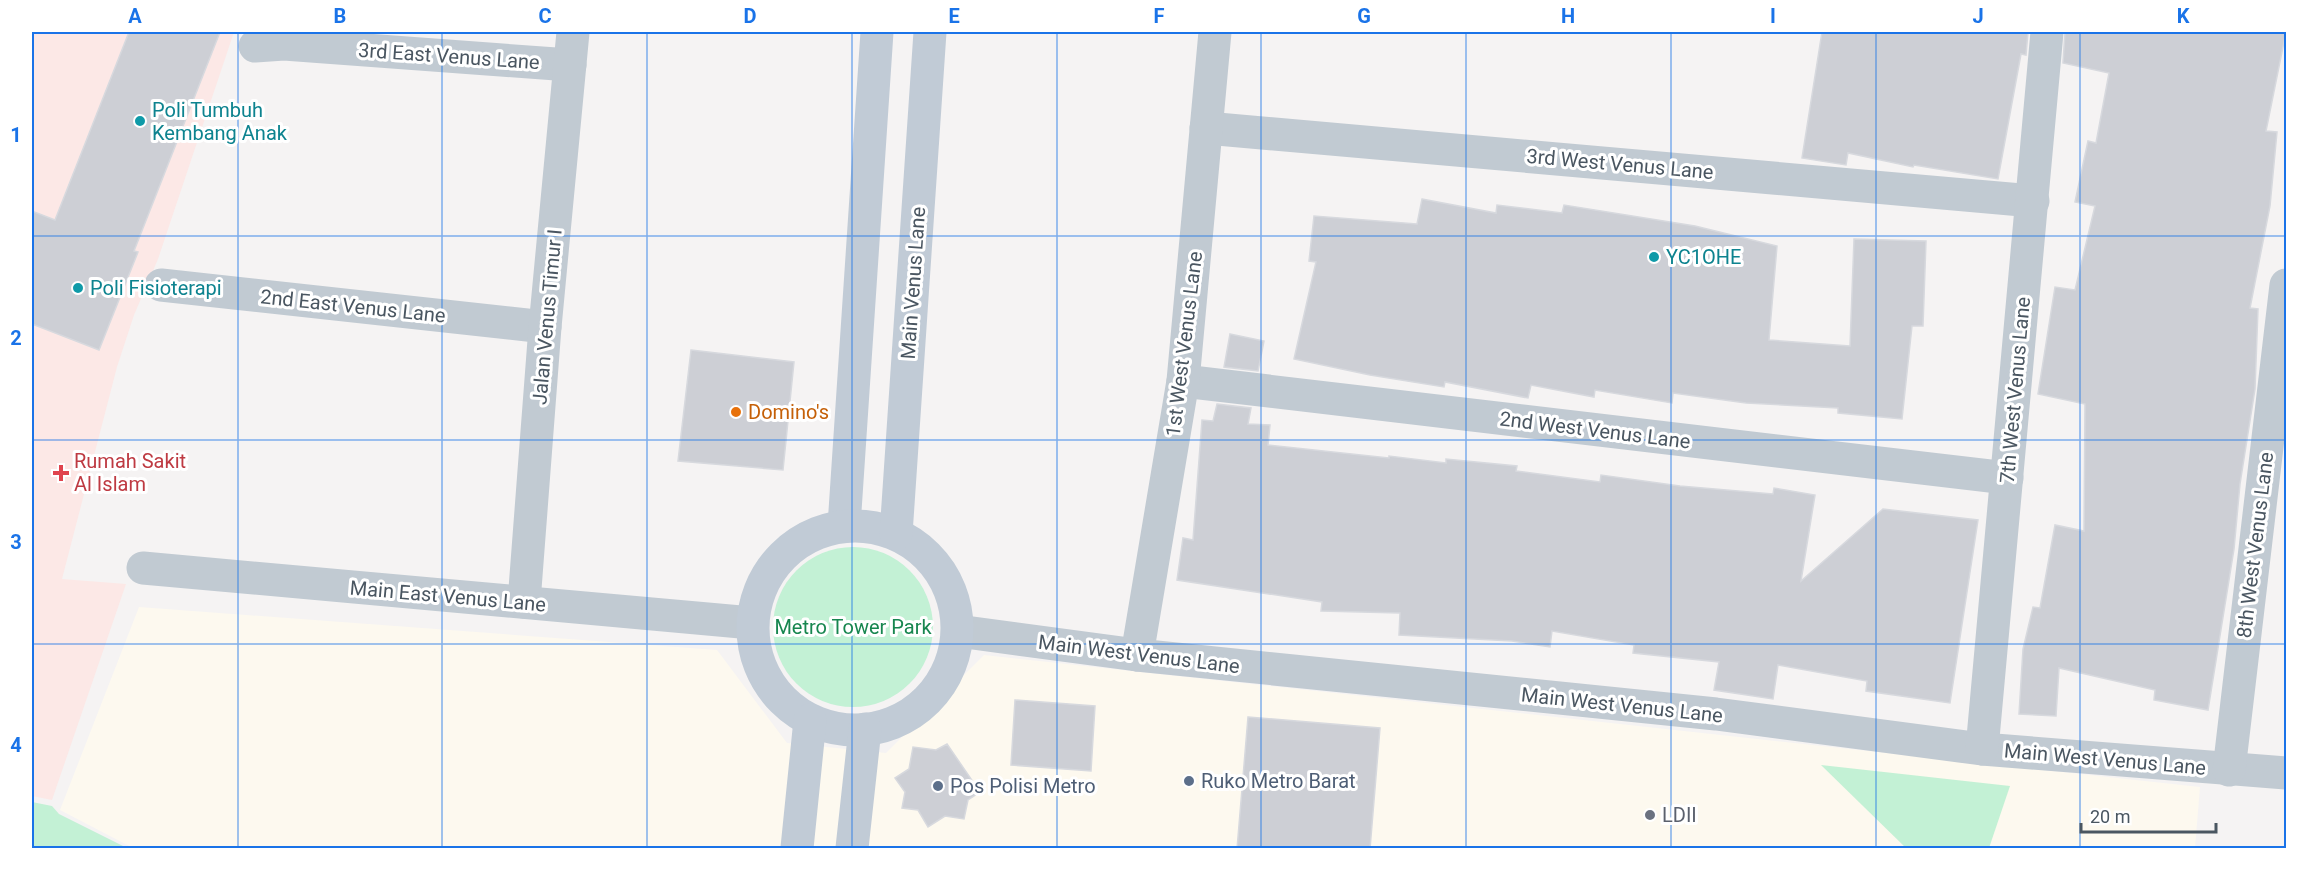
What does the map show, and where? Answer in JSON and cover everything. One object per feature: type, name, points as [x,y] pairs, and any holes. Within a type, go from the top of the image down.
[{"type":"street","name":"Jalan Venus Timur I","points":[[524,602],[545,327],[573,32]]},
{"type":"street","points":[[844,526],[876,32]]},
{"type":"street","name":"Main Venus Lane","points":[[896,534],[930,32]]},
{"type":"street","name":"1st West Venus Lane","points":[[1137,655],[1183,381],[1215,32]]},
{"type":"street","name":"7th West Venus Lane","points":[[1982,749],[2047,32]]},
{"type":"street","name":"3rd East Venus Lane","points":[[255,46],[296,45],[570,65]]},
{"type":"street","name":"3rd West Venus Lane","points":[[1206,128],[2033,201]]},
{"type":"street","name":"2nd East Venus Lane","points":[[161,285],[545,327]]},
{"type":"street","name":"8th West Venus Lane","points":[[2229,770],[2286,285]]},
{"type":"street","name":"2nd West Venus Lane","points":[[1183,381],[2007,478]]},
{"type":"street","points":[[844,526],[870,527],[896,534],[922,550],[942,573],[955,601],[958,631],[953,660],[940,686],[920,708],[894,723],[866,729],[837,728],[810,720],[785,703],[766,680],[755,652],[752,623],[758,595],[771,569],[784,555],[816,534],[844,526]]},
{"type":"street","name":"Main East Venus Lane","points":[[143,568],[752,623]]},
{"type":"street","name":"Main West Venus Lane","points":[[958,631],[1137,655],[1716,714],[1982,749],[2286,773]]},
{"type":"street","points":[[797,849],[810,720]]},
{"type":"street","points":[[852,849],[866,729]]},
{"type":"shaded area","name":"Rumah Sakit Al Islam","points":[[32,32],[234,32],[158,259],[134,315],[117,367],[62,579],[126,584],[52,800],[32,796]]},
{"type":"shaded area","points":[[139,607],[717,650],[787,743],[886,753],[984,655],[2200,787],[2195,848],[133,848],[60,810]]},
{"type":"green space","name":"Metro Tower Park","points":[[853,547],[869,548],[884,553],[898,560],[910,570],[920,582],[927,596],[932,611],[932,643],[927,658],[920,672],[910,684],[898,694],[884,701],[869,706],[853,707],[837,706],[822,701],[808,694],[796,684],[786,672],[779,658],[774,643],[773,627],[774,611],[779,596],[786,582],[796,570],[808,560],[822,553],[837,548]]},
{"type":"green space","points":[[1821,765],[2010,786],[1989,848],[1906,848]]},
{"type":"green space","points":[[32,802],[52,806],[59,814],[127,848],[32,848]]},
{"type":"building","name":"Poli Tumbuh Kembang Anak","points":[[129,32],[220,32],[134,251],[138,252],[99,350],[32,324],[32,211],[55,220]]},
{"type":"building","points":[[1822,32],[2028,32],[2026,55],[2021,54],[1998,179],[1914,165],[1913,167],[1848,153],[1846,165],[1802,158]]},
{"type":"building","points":[[2065,32],[2286,32],[2266,131],[2277,132],[2270,206],[2250,308],[2258,309],[2255,389],[2240,484],[2234,549],[2208,710],[2154,700],[2155,690],[2059,668],[2056,716],[2019,714],[2023,649],[2033,607],[2040,608],[2055,525],[2084,531],[2085,404],[2038,394],[2055,287],[2075,290],[2095,206],[2075,202],[2088,141],[2096,143],[2109,73],[2063,63]]},
{"type":"building","points":[[1422,199],[1496,213],[1497,205],[1562,213],[1564,205],[1695,226],[1777,246],[1769,340],[1850,346],[1854,239],[1926,241],[1923,326],[1912,326],[1902,419],[1838,413],[1838,408],[1746,403],[1673,393],[1672,403],[1595,390],[1594,397],[1531,385],[1528,398],[1445,382],[1444,387],[1370,375],[1294,359],[1316,262],[1309,261],[1314,216],[1417,224]]},
{"type":"building","points":[[1230,334],[1264,341],[1258,371],[1224,367]]},
{"type":"building","name":"Domino's","points":[[691,350],[794,362],[783,470],[678,461]]},
{"type":"building","points":[[1217,404],[1251,408],[1248,424],[1270,425],[1268,445],[1446,463],[1446,459],[1517,466],[1516,471],[1600,482],[1601,475],[1680,486],[1773,494],[1774,488],[1815,495],[1801,581],[1883,509],[1978,520],[1950,703],[1866,691],[1867,681],[1778,665],[1773,699],[1714,690],[1719,662],[1633,653],[1634,645],[1552,631],[1550,647],[1512,641],[1399,635],[1400,613],[1321,611],[1322,602],[1177,580],[1183,538],[1193,540],[1202,420],[1213,421]]},
{"type":"building","points":[[1015,700],[1095,706],[1091,771],[1011,765]]},
{"type":"building","points":[[1248,717],[1380,728],[1370,849],[1237,849]]},
{"type":"building","name":"Pos Polisi Metro","points":[[947,744],[980,792],[968,800],[964,819],[945,816],[928,827],[918,810],[902,808],[905,792],[895,778],[909,769],[913,747],[936,750]]},
{"type":"place","name":"Poli Tumbuh Kembang Anak","points":[[140,121]]},
{"type":"place","name":"YC1OHE","points":[[1654,257]]},
{"type":"place","name":"Poli Fisioterapi","points":[[78,288]]},
{"type":"place","name":"Domino's","points":[[736,412]]},
{"type":"place","name":"Rumah Sakit Al Islam","points":[[61,473]]},
{"type":"place","name":"Ruko Metro Barat","points":[[1189,781]]},
{"type":"place","name":"Pos Polisi Metro","points":[[938,786]]},
{"type":"place","name":"LDII","points":[[1650,815]]}]
